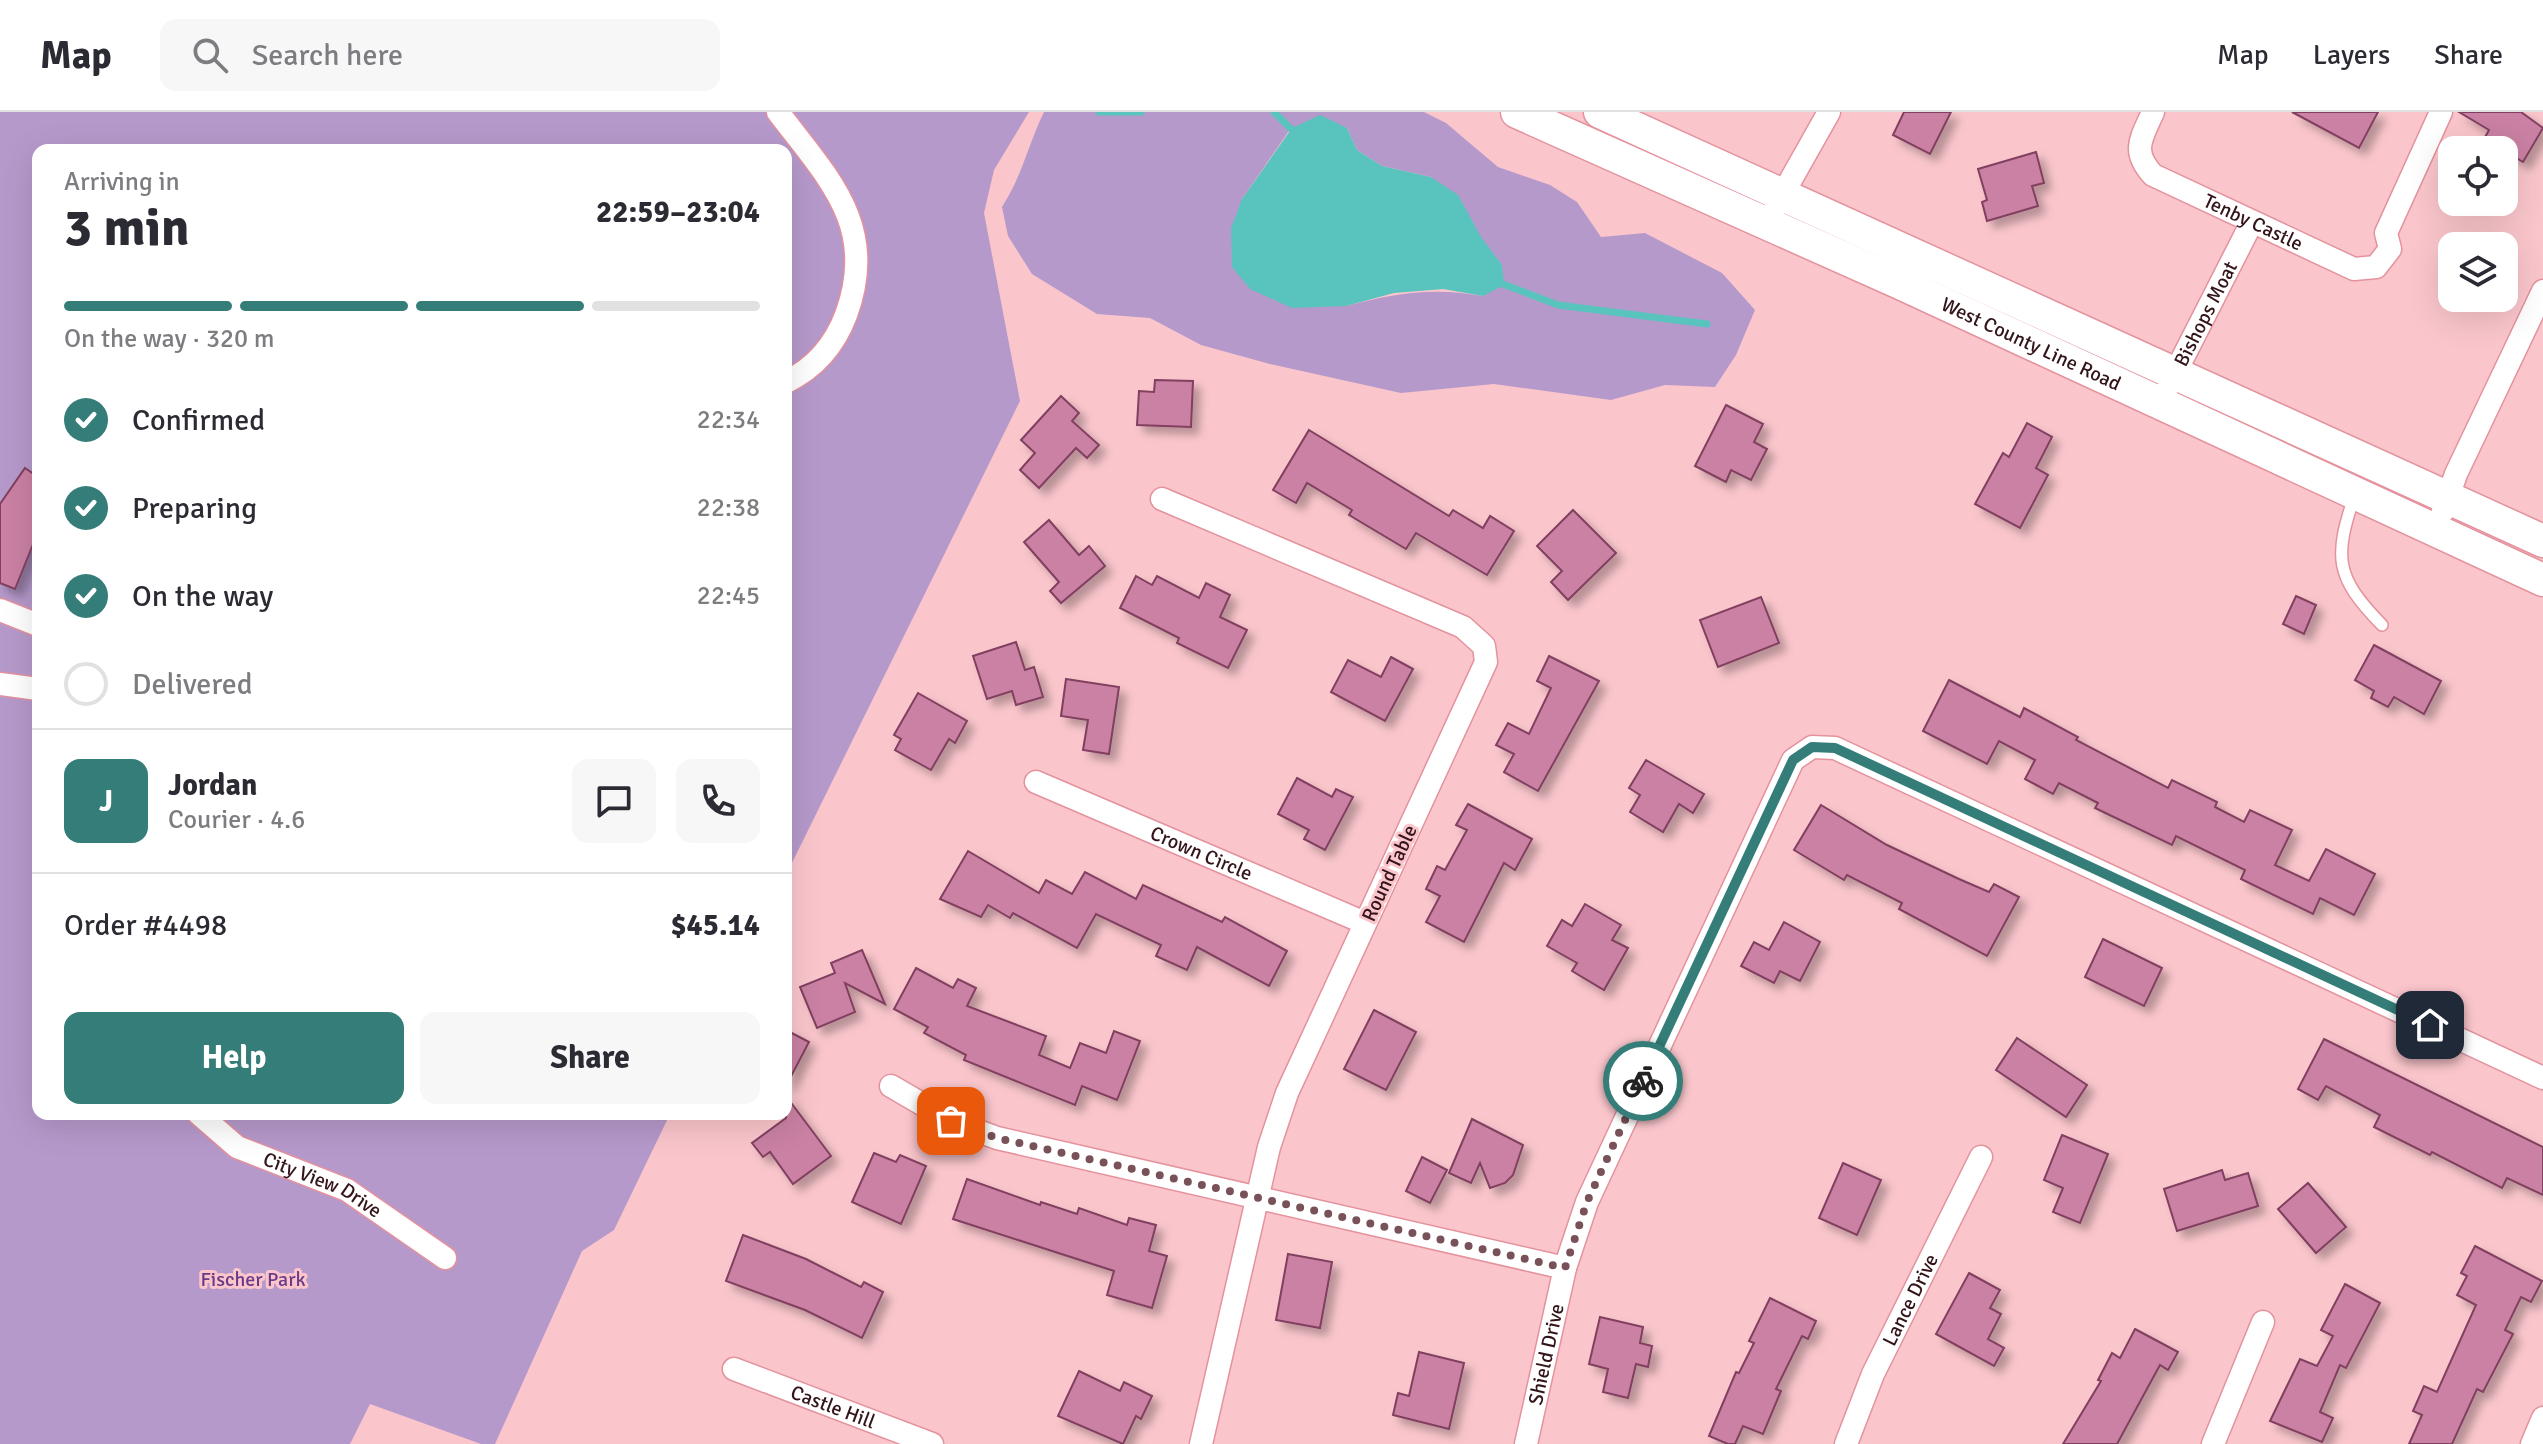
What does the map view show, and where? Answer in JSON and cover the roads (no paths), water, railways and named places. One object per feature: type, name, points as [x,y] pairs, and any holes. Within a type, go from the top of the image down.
[{"type":"main road","name":"West County Line Road","points":[[1600,112],[1774,210],[2161,405],[2543,580]]},
{"type":"main road","name":"West County Line Road","points":[[1538,116],[2175,373],[2543,541]]},
{"type":"street","points":[[778,112],[836,189],[855,228],[858,261],[853,296],[841,330],[823,355],[792,379]]},
{"type":"street","points":[[1774,210],[1829,112]]},
{"type":"street","name":"Tenby Castle","points":[[2153,112],[2139,148],[2139,159],[2163,181],[2341,266],[2354,269],[2376,267],[2390,249],[2386,233],[2441,112]]},
{"type":"street","name":"Bishops Moat","points":[[2161,405],[2252,222]]},
{"type":"street","points":[[2436,532],[2448,498],[2543,291]]},
{"type":"street","name":"Round Table","points":[[1162,499],[1463,627],[1484,646],[1486,662],[1483,675],[1287,1093],[1258,1198],[1201,1444]]},
{"type":"street","points":[[0,610],[32,623]]},
{"type":"street","points":[[0,684],[32,688]]},
{"type":"street","name":"Shield Drive","points":[[1526,1444],[1565,1268],[1597,1180],[1793,760],[1812,747],[1835,748],[2543,1078]]},
{"type":"street","name":"Crown Circle","points":[[1036,782],[1365,923]]},
{"type":"street","points":[[891,1086],[951,1121],[997,1138],[1565,1268]]},
{"type":"street","name":"City View Drive","points":[[206,1120],[237,1147],[347,1190],[445,1258]]},
{"type":"street","name":"Lance Drive","points":[[1846,1444],[1873,1374],[1981,1157]]},
{"type":"street","points":[[2213,1444],[2263,1322]]},
{"type":"street","name":"Castle Hill","points":[[734,1369],[932,1444]]},
{"type":"street","points":[[2532,1444],[2543,1418]]},
{"type":"lane","points":[[2356,494],[2341,538],[2340,565],[2347,584],[2382,625]]},
{"type":"water","points":[[1320,115],[1347,128],[1357,150],[1382,166],[1431,177],[1458,195],[1481,237],[1502,265],[1504,285],[1483,296],[1443,289],[1394,293],[1346,306],[1292,308],[1250,289],[1232,267],[1231,228],[1242,199],[1292,128]]},
{"type":"waterway","points":[[1099,112],[1141,112]]},
{"type":"waterway","points":[[1274,112],[1297,135]]},
{"type":"waterway","points":[[1495,281],[1558,305],[1707,324]]},
{"type":"park label","name":"Fischer Park","points":[[253,1279]]}]
